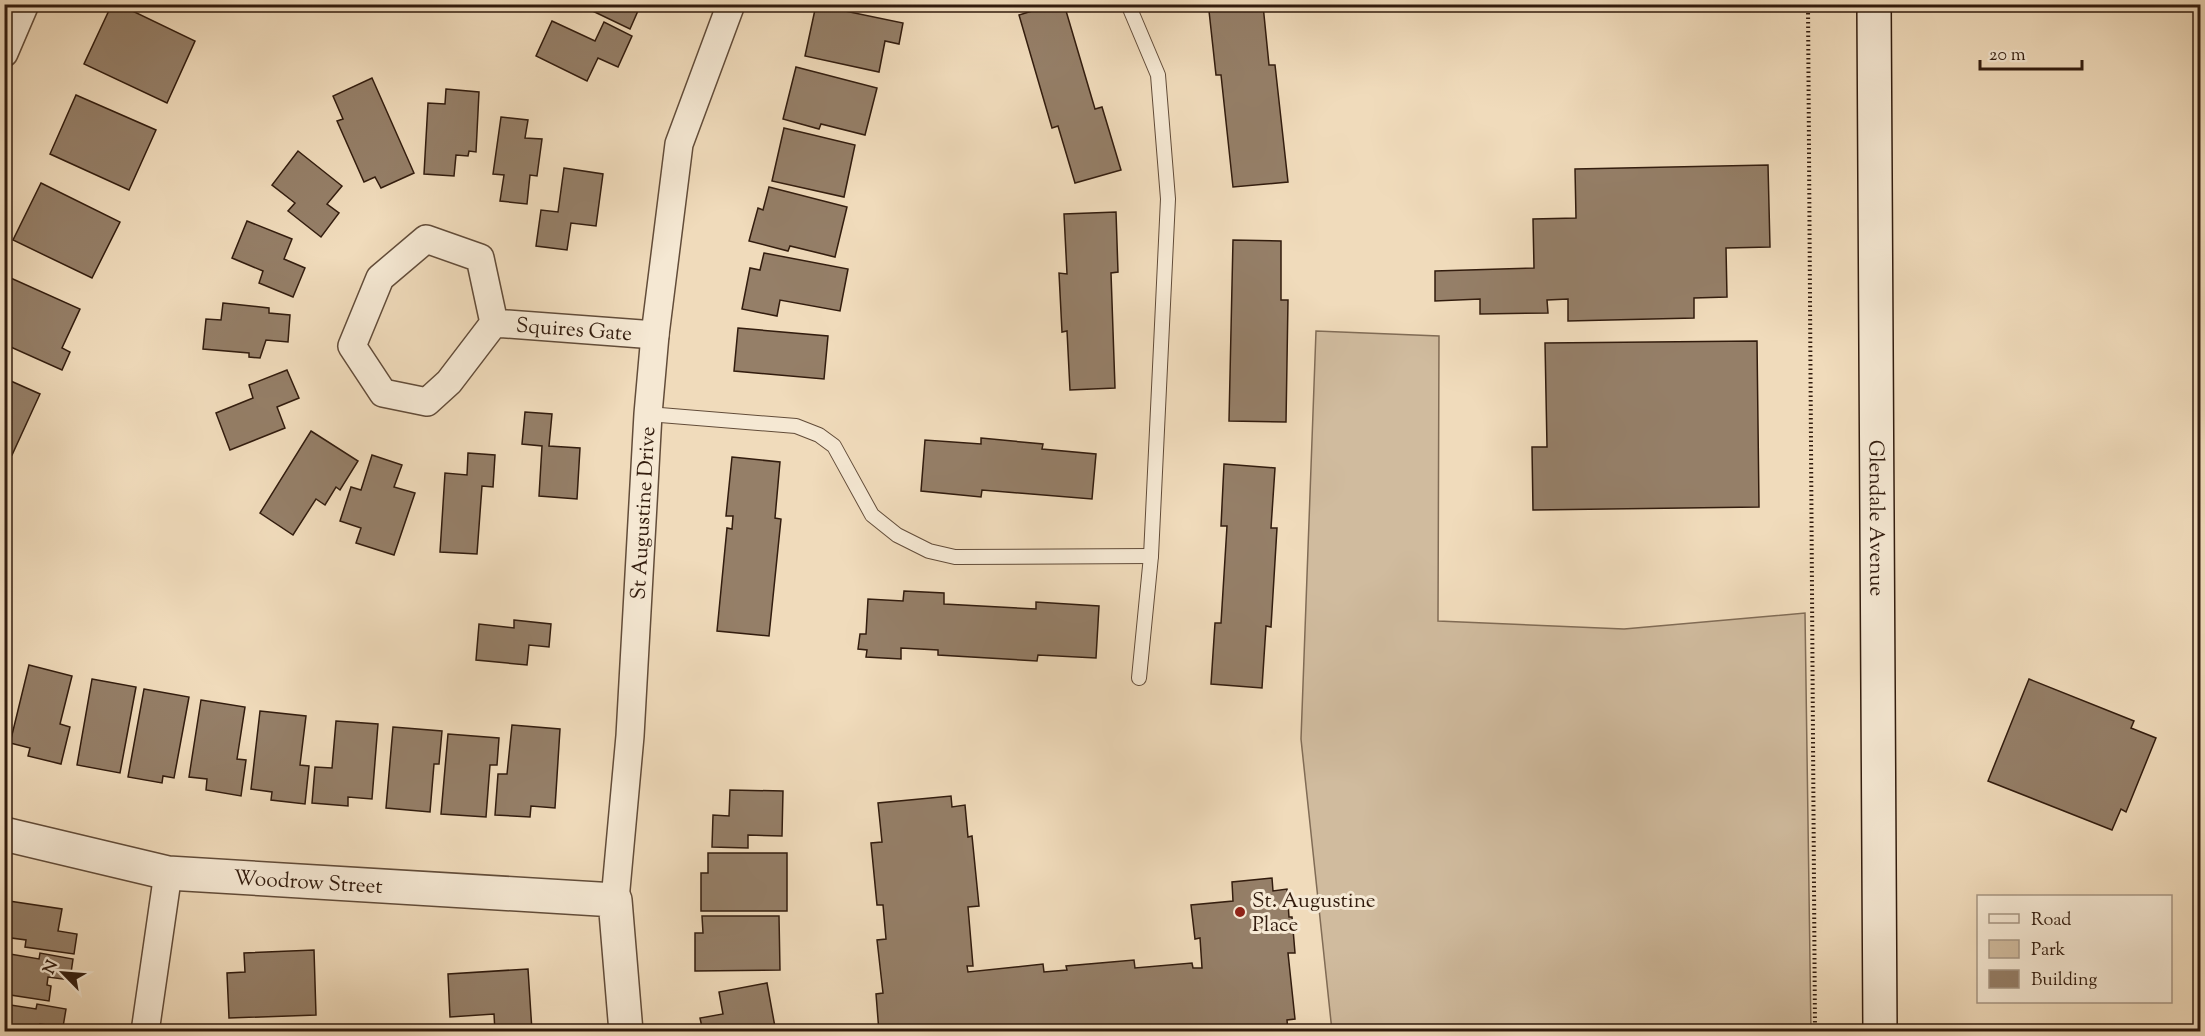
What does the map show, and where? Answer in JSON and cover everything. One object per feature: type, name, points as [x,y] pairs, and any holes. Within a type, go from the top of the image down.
[{"type":"main road","name":"Glendale Avenue","points":[[1874,4],[1880,1032]]},
{"type":"main road","name":"Woodrow Street","points":[[4,834],[168,873],[615,900]]},
{"type":"main road","name":"St Augustine Drive","points":[[615,900],[626,1032]]},
{"type":"street","points":[[4,53],[26,4]]},
{"type":"street","name":"St Augustine Drive","points":[[615,900],[630,736],[648,414],[655,335],[679,144],[731,4]]},
{"type":"street","name":"Squires Gate","points":[[426,239],[480,258],[494,323],[449,382],[427,402],[383,393],[352,346],[380,278],[426,239]]},
{"type":"street","name":"Squires Gate","points":[[494,323],[655,335]]},
{"type":"street","points":[[145,1032],[168,873]]},
{"type":"lane","points":[[1128,4],[1158,75],[1168,199],[1151,556],[1139,678]]},
{"type":"lane","points":[[648,414],[796,426],[819,435],[834,446],[872,515],[897,535],[929,551],[955,557],[1151,556]]},
{"type":"path","points":[[1809,4],[1815,1032]]},
{"type":"green space","points":[[1316,331],[1439,336],[1438,621],[1624,629],[1805,613],[1811,1031],[1332,1031],[1301,739]]},
{"type":"building","points":[[112,4],[118,4],[195,41],[167,103],[84,64]]},
{"type":"building","points":[[578,4],[641,4],[630,29]]},
{"type":"building","points":[[1055,4],[1064,4],[1095,109],[1102,107],[1121,170],[1075,183],[1058,126],[1052,128],[1019,15]]},
{"type":"building","points":[[816,5],[903,23],[899,44],[885,41],[879,72],[805,56]]},
{"type":"building","points":[[1263,5],[1269,65],[1275,65],[1288,182],[1233,187],[1221,75],[1216,75],[1209,11]]},
{"type":"building","points":[[552,21],[595,41],[604,22],[632,36],[618,67],[598,58],[587,81],[536,56]]},
{"type":"building","points":[[796,67],[877,88],[865,135],[821,124],[819,129],[783,119]]},
{"type":"building","points":[[372,78],[414,173],[381,188],[375,177],[364,182],[337,121],[343,119],[333,96]]},
{"type":"building","points":[[446,89],[479,92],[476,152],[469,151],[468,156],[456,155],[454,176],[424,174],[428,103],[445,104]]},
{"type":"building","points":[[76,95],[156,130],[129,190],[50,154]]},
{"type":"building","points":[[501,117],[528,120],[525,138],[542,139],[537,176],[530,175],[527,204],[500,201],[504,175],[493,174]]},
{"type":"building","points":[[784,128],[855,145],[844,197],[772,181]]},
{"type":"building","points":[[298,151],[342,186],[327,204],[339,213],[321,237],[288,211],[295,203],[272,185]]},
{"type":"building","points":[[1768,165],[1770,247],[1726,248],[1727,297],[1694,298],[1694,318],[1568,321],[1568,299],[1547,300],[1548,313],[1480,314],[1480,299],[1435,301],[1435,271],[1534,268],[1533,219],[1576,218],[1575,169]]},
{"type":"building","points":[[564,168],[603,174],[596,226],[571,223],[567,250],[536,246],[541,210],[558,212]]},
{"type":"building","points":[[41,183],[120,222],[92,278],[13,240]]},
{"type":"building","points":[[769,187],[847,207],[835,257],[790,246],[788,251],[749,241],[758,208],[763,210]]},
{"type":"building","points":[[1116,212],[1118,272],[1111,273],[1115,388],[1070,390],[1067,331],[1062,332],[1059,273],[1067,274],[1064,214]]},
{"type":"building","points":[[247,221],[292,239],[284,259],[305,268],[293,297],[259,283],[263,271],[232,258]]},
{"type":"building","points":[[1233,240],[1281,241],[1281,300],[1288,300],[1286,422],[1229,421]]},
{"type":"building","points":[[764,253],[848,269],[840,311],[780,300],[777,316],[742,309],[750,268],[760,270]]},
{"type":"building","points":[[4,275],[80,309],[62,348],[70,352],[62,370],[4,344]]},
{"type":"building","points":[[223,303],[269,308],[269,313],[290,315],[288,342],[266,340],[260,358],[249,357],[249,353],[203,349],[206,319],[221,320]]},
{"type":"building","points":[[738,328],[828,336],[824,379],[734,371]]},
{"type":"building","points":[[1757,341],[1759,507],[1533,510],[1532,447],[1547,447],[1545,343]]},
{"type":"building","points":[[287,370],[299,398],[277,407],[285,428],[230,450],[216,413],[253,398],[249,385]]},
{"type":"building","points":[[4,378],[40,394],[12,455],[4,452]]},
{"type":"building","points":[[525,412],[552,414],[549,446],[580,448],[577,499],[539,496],[542,446],[522,444]]},
{"type":"building","points":[[311,431],[358,461],[340,490],[336,487],[325,505],[316,499],[293,535],[260,513]]},
{"type":"building","points":[[981,438],[1043,444],[1042,449],[1096,454],[1092,499],[982,490],[981,497],[921,491],[925,440],[981,444]]},
{"type":"building","points":[[468,453],[495,455],[493,487],[482,486],[477,554],[440,552],[445,473],[467,475]]},
{"type":"building","points":[[372,455],[402,465],[394,487],[415,493],[394,555],[356,543],[361,528],[340,521],[351,487],[361,490]]},
{"type":"building","points":[[732,457],[780,462],[775,518],[781,519],[769,636],[717,631],[727,528],[732,529],[733,516],[726,516]]},
{"type":"building","points":[[1224,464],[1275,468],[1271,528],[1277,528],[1271,627],[1266,626],[1262,688],[1211,684],[1215,623],[1221,623],[1227,526],[1221,526]]},
{"type":"building","points":[[904,591],[944,593],[944,604],[1036,609],[1036,602],[1099,606],[1096,658],[1038,655],[1037,661],[938,655],[938,650],[901,648],[901,659],[866,657],[867,650],[858,649],[860,634],[866,634],[868,599],[903,601]]},
{"type":"building","points":[[514,620],[551,624],[549,647],[529,645],[527,665],[476,660],[479,624],[514,628]]},
{"type":"building","points":[[29,665],[72,676],[60,724],[70,727],[61,764],[28,756],[30,748],[10,743]]},
{"type":"building","points":[[92,679],[136,687],[120,773],[77,765]]},
{"type":"building","points":[[2029,679],[2134,721],[2131,728],[2156,738],[2126,812],[2121,809],[2112,830],[1988,781]]},
{"type":"building","points":[[144,689],[189,697],[174,778],[163,776],[162,783],[128,777]]},
{"type":"building","points":[[201,700],[245,707],[237,759],[246,760],[241,796],[206,790],[207,779],[189,777]]},
{"type":"building","points":[[260,711],[306,716],[300,765],[309,766],[305,804],[271,800],[272,792],[251,789]]},
{"type":"building","points":[[336,721],[378,724],[372,799],[348,797],[348,806],[312,803],[315,767],[332,768]]},
{"type":"building","points":[[512,725],[560,729],[555,808],[531,806],[530,817],[495,815],[498,774],[507,774]]},
{"type":"building","points":[[393,727],[442,731],[439,764],[434,764],[430,812],[386,808]]},
{"type":"building","points":[[448,734],[499,738],[497,765],[490,765],[486,817],[441,814]]},
{"type":"building","points":[[730,790],[783,791],[782,836],[748,835],[748,848],[712,847],[713,815],[729,816]]},
{"type":"building","name":"St. Augustine Place","points":[[951,796],[952,807],[965,805],[968,837],[972,836],[979,906],[968,907],[973,966],[967,966],[968,972],[1043,964],[1044,972],[1067,970],[1066,966],[1134,960],[1135,968],[1192,963],[1193,968],[1202,968],[1200,938],[1195,939],[1191,905],[1233,901],[1232,882],[1272,878],[1273,891],[1287,889],[1289,917],[1292,917],[1295,953],[1288,953],[1295,1019],[1287,1020],[1288,1032],[879,1032],[876,994],[883,993],[877,940],[886,939],[883,905],[877,905],[871,843],[882,842],[878,803]]},
{"type":"building","points":[[708,853],[787,853],[787,911],[701,911],[701,873],[708,873]]},
{"type":"building","points":[[9,901],[62,909],[58,931],[77,934],[74,954],[25,947],[26,940],[4,937]]},
{"type":"building","points":[[702,916],[779,916],[780,970],[695,971],[695,933],[703,933]]},
{"type":"building","points":[[314,950],[316,1015],[229,1018],[227,973],[245,972],[244,953]]},
{"type":"building","points":[[4,953],[39,959],[40,953],[73,959],[70,980],[48,977],[47,985],[51,986],[49,1001],[4,994]]},
{"type":"building","points":[[528,969],[532,1031],[495,1032],[494,1014],[450,1017],[448,974]]},
{"type":"building","points":[[767,983],[775,1027],[750,1032],[703,1032],[700,1018],[723,1014],[719,992]]},
{"type":"building","points":[[4,1004],[36,1009],[37,1004],[66,1009],[63,1027],[40,1024],[39,1032],[4,1032]]},
{"type":"place","name":"St. Augustine Place","points":[[1240,912]]}]
